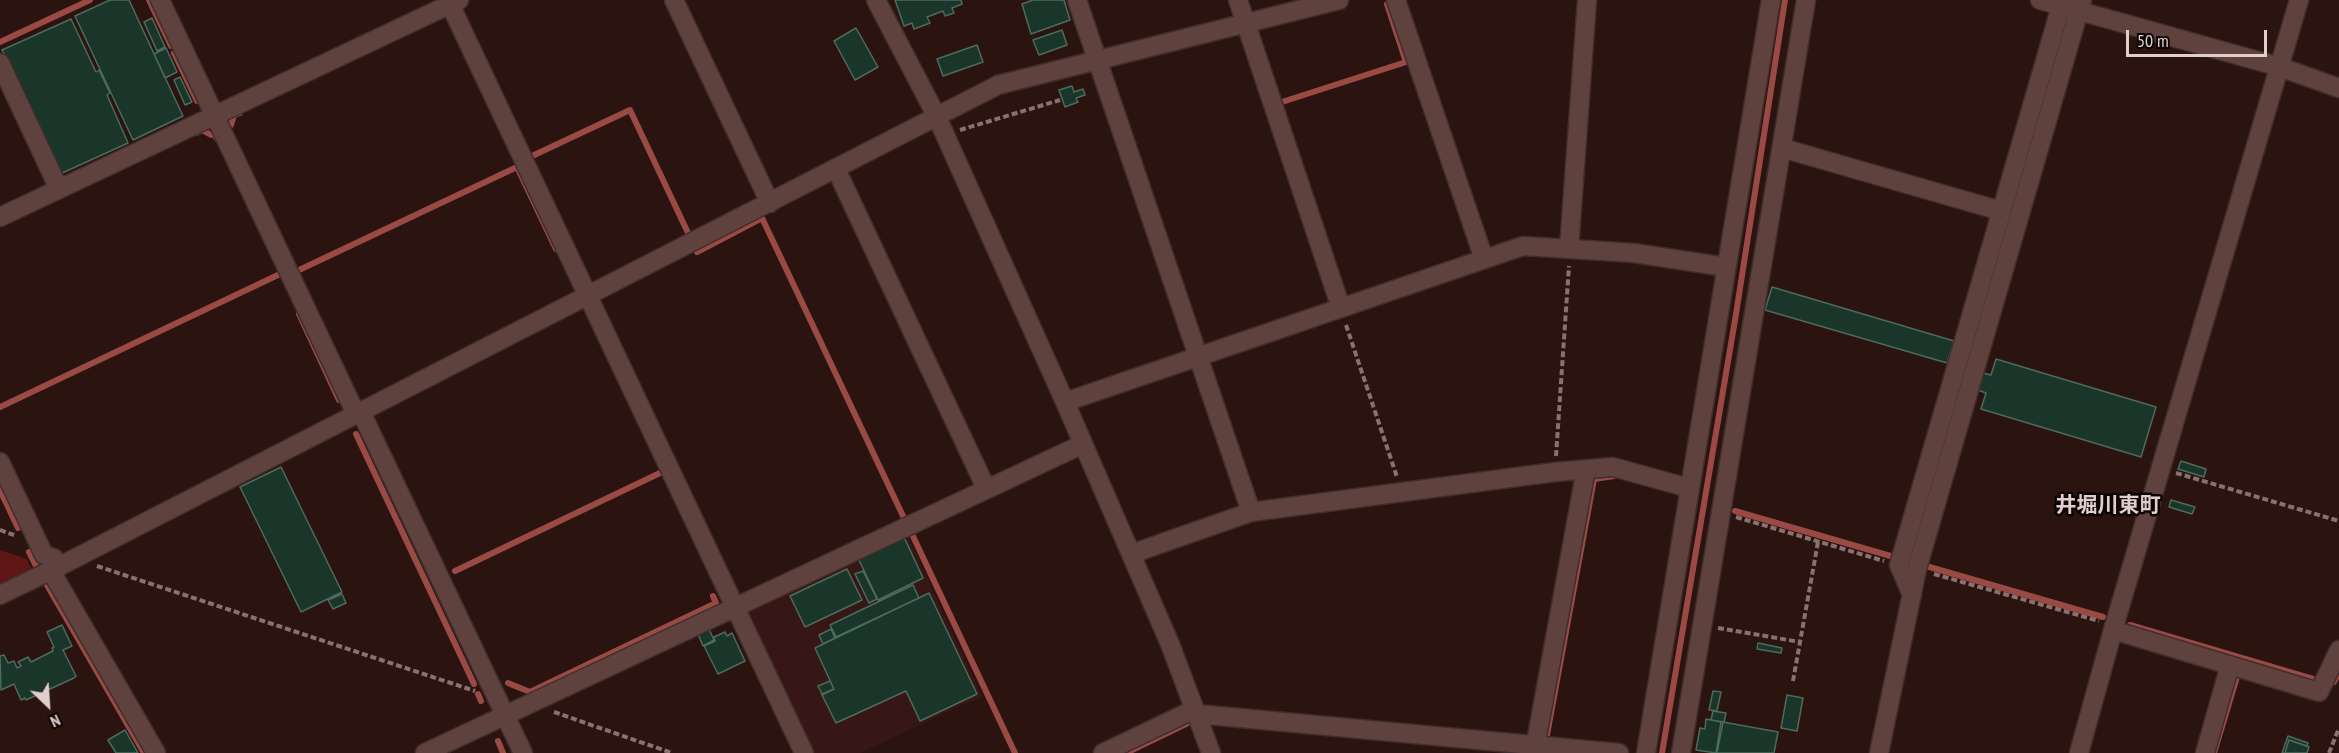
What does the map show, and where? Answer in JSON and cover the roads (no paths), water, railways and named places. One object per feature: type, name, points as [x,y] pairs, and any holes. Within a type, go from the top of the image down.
[{"type":"street","points":[[160,0],[523,753]]},
{"type":"street","points":[[674,0],[770,203]]},
{"type":"street","points":[[876,0],[945,134],[1065,402],[1131,554],[1211,753]]},
{"type":"street","points":[[1077,0],[1200,356],[1251,512]]},
{"type":"street","points":[[1238,0],[1341,308]]},
{"type":"street","points":[[0,595],[998,85],[1339,0]]},
{"type":"street","points":[[1396,0],[1484,259]]},
{"type":"street","points":[[1570,249],[1587,0]]},
{"type":"street","points":[[1646,753],[1771,0]]},
{"type":"street","points":[[1681,753],[1806,0]]},
{"type":"street","points":[[2040,0],[2061,6],[2080,5],[2280,67],[2339,88]]},
{"type":"street","points":[[2079,753],[2300,0]]},
{"type":"street","points":[[0,217],[452,1],[804,753]]},
{"type":"street","points":[[1880,753],[1917,569],[2080,5]]},
{"type":"street","points":[[1912,595],[1899,565],[2061,6]]},
{"type":"street","points":[[0,63],[59,189]]},
{"type":"street","points":[[1782,148],[2001,211]]},
{"type":"street","points":[[836,169],[986,488]]},
{"type":"street","points":[[1065,402],[1523,246],[1634,253],[1726,267]]},
{"type":"street","points":[[1978,290],[1997,295]]},
{"type":"street","points":[[425,753],[1083,444]]},
{"type":"street","points":[[0,462],[44,555],[54,558],[54,569],[156,753]]},
{"type":"street","points":[[1131,554],[1251,512],[1555,472],[1613,466],[1689,488]]},
{"type":"street","points":[[1535,749],[1586,469]]},
{"type":"street","points":[[2114,628],[2319,692],[2339,650]]},
{"type":"street","points":[[2205,753],[2230,665]]},
{"type":"street","points":[[1103,753],[1196,712],[1535,749],[1619,753]]},
{"type":"waterway","points":[[0,42],[90,0]]},
{"type":"waterway","points":[[149,0],[171,46]]},
{"type":"waterway","points":[[1662,753],[1736,314],[1785,0]]},
{"type":"waterway","points":[[1282,102],[1406,62],[1387,4]]},
{"type":"waterway","points":[[174,53],[197,101]]},
{"type":"waterway","points":[[530,157],[630,110],[689,235]]},
{"type":"waterway","points":[[231,125],[234,115],[240,113]]},
{"type":"waterway","points":[[196,133],[202,130],[211,135],[214,134],[217,139]]},
{"type":"waterway","points":[[297,271],[517,167],[556,249]]},
{"type":"waterway","points":[[697,252],[762,218],[903,516]]},
{"type":"waterway","points":[[0,407],[280,274]]},
{"type":"waterway","points":[[299,314],[339,400]]},
{"type":"waterway","points":[[356,434],[474,684]]},
{"type":"waterway","points":[[455,571],[662,472]]},
{"type":"waterway","points":[[1547,735],[1594,479],[1614,476]]},
{"type":"waterway","points":[[0,490],[18,528]]},
{"type":"waterway","points":[[1735,511],[1894,557]]},
{"type":"waterway","points":[[911,532],[1015,753]]},
{"type":"waterway","points":[[29,552],[36,566]]},
{"type":"waterway","points":[[1926,566],[2103,617]]},
{"type":"waterway","points":[[47,585],[144,753]]},
{"type":"waterway","points":[[508,683],[530,692],[716,603],[713,596]]},
{"type":"waterway","points":[[2130,625],[2313,679]]},
{"type":"waterway","points":[[2334,682],[2339,672]]},
{"type":"waterway","points":[[2214,753],[2237,677]]},
{"type":"waterway","points":[[478,694],[481,701]]},
{"type":"waterway","points":[[1126,753],[1190,722],[1195,727]]},
{"type":"waterway","points":[[498,741],[503,753]]},
{"type":"district","name":"井堀川東町","points":[[2108,506]]}]
